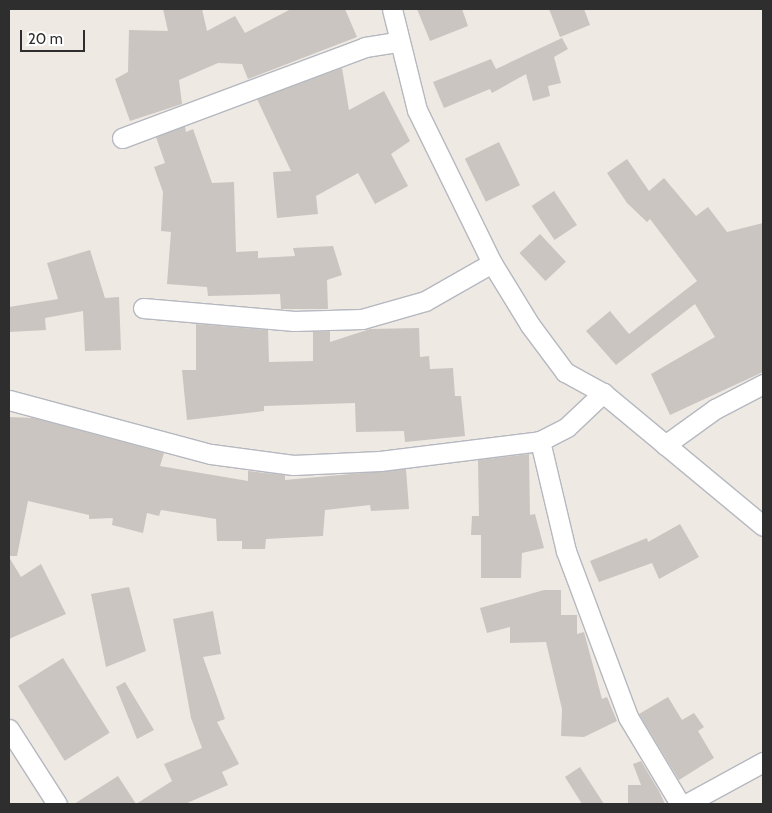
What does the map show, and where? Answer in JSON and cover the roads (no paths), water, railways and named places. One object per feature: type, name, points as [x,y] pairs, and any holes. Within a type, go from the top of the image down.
[{"type":"street","points":[[392,9],[398,42],[417,110],[492,263],[530,325],[565,372],[603,393],[763,526]]},
{"type":"street","points":[[122,138],[366,47],[398,42]]},
{"type":"street","points":[[143,308],[294,321],[362,319],[426,301],[492,263]]},
{"type":"street","points":[[665,445],[715,409],[763,384]]},
{"type":"street","points":[[9,400],[211,454],[293,464],[380,461],[540,441],[567,427],[603,393]]},
{"type":"street","points":[[540,441],[566,551],[628,717],[680,804]]},
{"type":"street","points":[[9,729],[57,804]]},
{"type":"street","points":[[686,804],[763,762]]}]
